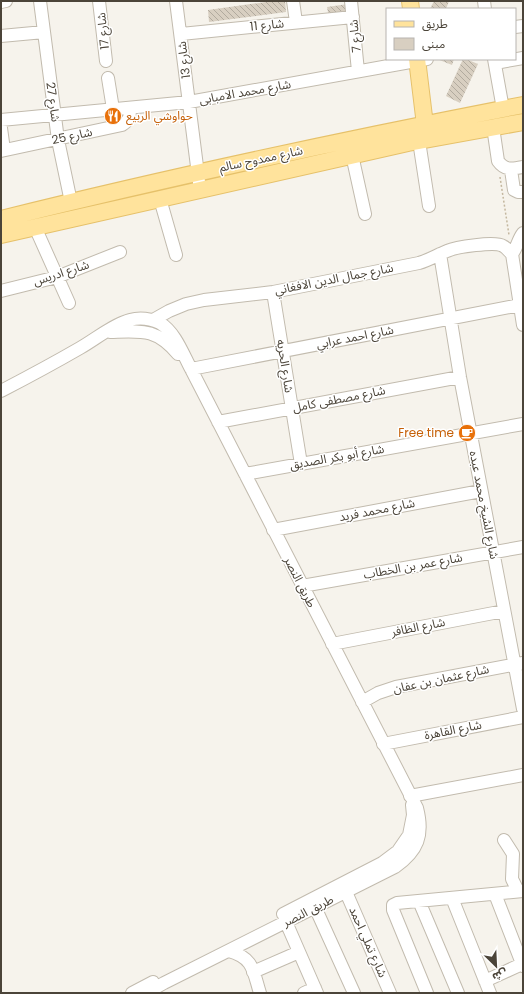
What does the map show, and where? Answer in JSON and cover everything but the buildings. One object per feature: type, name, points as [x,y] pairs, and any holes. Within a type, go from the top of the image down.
[{"type":"main road","points":[[422,60],[429,124]]},
{"type":"main road","name":"شارع ممدوح سالم","points":[[1,219],[333,143],[523,105]]},
{"type":"main road","name":"شارع ممدوح سالم","points":[[1,235],[419,141],[523,122]]},
{"type":"main road","points":[[333,143],[336,159]]},
{"type":"street","points":[[1,2],[6,1]]},
{"type":"street","name":"شارع 27","points":[[40,1],[58,140],[71,202]]},
{"type":"street","name":"شارع 17","points":[[100,1],[106,61]]},
{"type":"street","name":"شارع 13","points":[[176,1],[200,190]]},
{"type":"street","points":[[293,1],[296,22]]},
{"type":"street","name":"شارع 7","points":[[351,1],[358,71]]},
{"type":"street","name":"شارع 11","points":[[181,34],[352,17]]},
{"type":"street","points":[[1,36],[44,32]]},
{"type":"street","name":"شارع محمد الامبابى","points":[[1,120],[189,102],[422,60]]},
{"type":"street","points":[[494,61],[503,109]]},
{"type":"street","points":[[108,78],[113,109]]},
{"type":"street","name":"شارع 25","points":[[2,150],[58,140],[122,125],[127,122],[130,117],[130,108]]},
{"type":"street","points":[[493,127],[498,161],[504,167],[511,170],[523,167]]},
{"type":"street","points":[[1,128],[2,150]]},
{"type":"street","points":[[419,141],[429,206]]},
{"type":"street","points":[[352,156],[365,214]]},
{"type":"street","points":[[511,170],[514,190],[523,192]]},
{"type":"street","points":[[160,199],[176,255]]},
{"type":"street","points":[[35,227],[69,303]]},
{"type":"street","points":[[523,233],[519,238],[515,250],[523,325]]},
{"type":"street","name":"شارع جمال الدين الافغاني","points":[[153,320],[169,311],[198,301],[272,292],[419,263],[457,248],[496,244],[502,245],[516,254]]},
{"type":"street","name":"شارع ادريس","points":[[1,291],[57,277],[120,252]]},
{"type":"street","name":"شارع الشيخ محمد عبده","points":[[440,254],[470,433],[504,611],[519,664],[523,709]]},
{"type":"street","name":"شارع الحريه","points":[[272,292],[301,464]]},
{"type":"street","name":"شارع احمد عرابي","points":[[190,369],[520,306]]},
{"type":"street","points":[[1,390],[130,320],[145,318],[153,320],[166,328],[171,334],[190,369]]},
{"type":"street","points":[[107,332],[147,332],[160,337],[171,345],[190,369]]},
{"type":"street","name":"طريق النصر","points":[[146,993],[396,867],[407,859],[415,848],[420,835],[420,821],[417,808],[190,369]]},
{"type":"street","name":"شارع مصطفى كامل","points":[[218,422],[460,377]]},
{"type":"street","name":"شارع أبو بكر الصديق","points":[[245,474],[523,424]]},
{"type":"street","name":"شارع محمد فريد","points":[[273,530],[481,491]]},
{"type":"street","name":"شارع عمر بن الخطاب","points":[[302,586],[523,547]]},
{"type":"street","name":"شارع الظافر","points":[[332,644],[504,611]]},
{"type":"street","name":"شارع عثمان بن عفان","points":[[362,702],[378,693],[396,687],[519,664]]},
{"type":"street","name":"شارع القاهرة","points":[[383,744],[523,717]]},
{"type":"street","points":[[410,796],[523,775]]},
{"type":"street","name":"طريق النصر","points":[[132,993],[388,859],[398,851],[409,835],[413,815],[410,796]]},
{"type":"street","points":[[504,840],[513,854],[512,879],[521,891]]},
{"type":"street","points":[[427,993],[393,910],[393,905],[397,903],[521,891]]},
{"type":"street","name":"شارع تملي احمد","points":[[346,892],[390,993]]},
{"type":"street","points":[[485,981],[523,965],[495,894]]},
{"type":"street","points":[[452,898],[490,993]]},
{"type":"street","points":[[420,901],[458,993]]},
{"type":"street","points":[[315,907],[354,993]]},
{"type":"street","points":[[286,922],[316,991],[304,993]]},
{"type":"street","points":[[228,951],[240,954],[246,958],[251,965],[260,993]]},
{"type":"street","points":[[253,972],[299,952]]},
{"type":"path","points":[[501,179],[508,228]]},
{"type":"place","name":"حواوشي الربيع","points":[[113,116]]},
{"type":"place","name":"Free time","points":[[467,433]]}]
